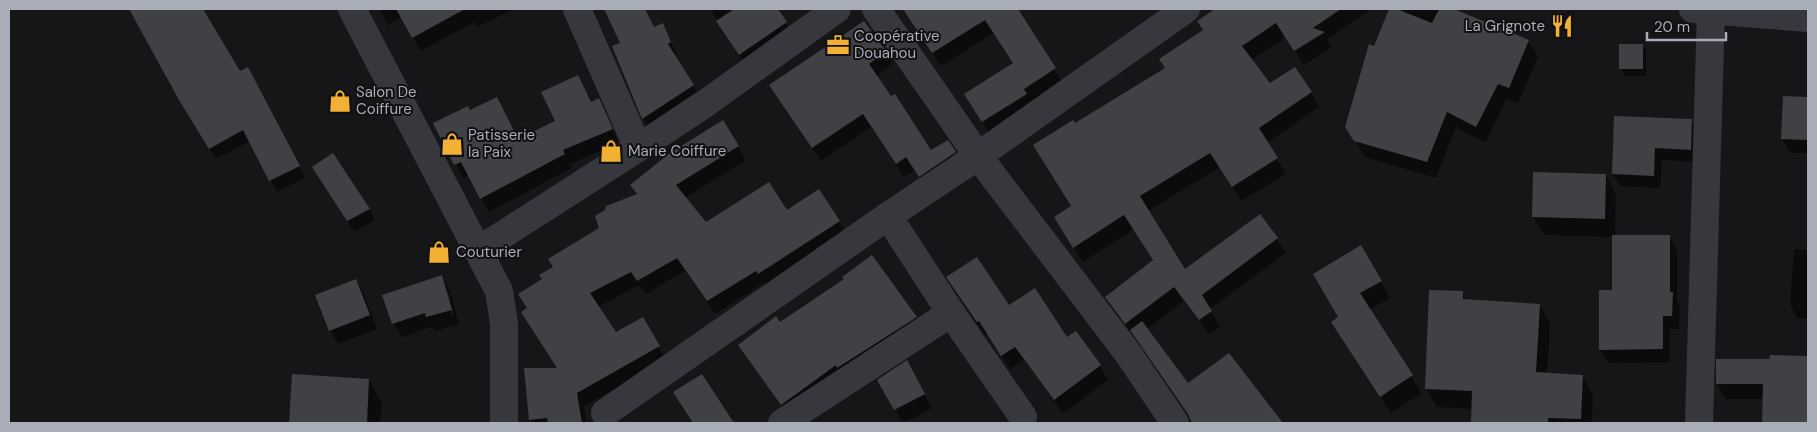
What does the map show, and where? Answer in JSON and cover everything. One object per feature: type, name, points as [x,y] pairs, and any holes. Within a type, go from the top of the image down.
[{"type":"street","points":[[352,9],[499,291],[504,324],[504,423]]},
{"type":"street","points":[[577,9],[638,148]]},
{"type":"street","points":[[479,250],[706,103],[837,9]]},
{"type":"street","points":[[876,9],[978,156],[1127,352],[1175,423]]},
{"type":"street","points":[[605,413],[888,216],[978,156],[1186,9]]},
{"type":"street","points":[[1699,423],[1702,10],[1795,14]]},
{"type":"street","points":[[888,216],[951,313],[1024,417]]},
{"type":"street","points":[[789,422],[826,393],[951,313]]},
{"type":"building","points":[[129,9],[203,9],[240,71],[248,67],[300,166],[269,181],[243,130],[209,149],[179,100]]},
{"type":"building","points":[[396,9],[465,9],[412,38]]},
{"type":"building","points":[[604,9],[645,9],[654,27],[663,23],[671,42],[668,44],[694,85],[642,119],[612,46],[620,43]]},
{"type":"building","points":[[734,9],[778,9],[787,22],[739,55],[716,21]]},
{"type":"building","points":[[903,9],[1018,9],[1056,68],[1024,89],[1027,94],[982,122],[964,94],[1013,63],[985,20],[932,53]]},
{"type":"building","points":[[1215,9],[1341,9],[1313,28],[1325,32],[1294,51],[1276,23],[1242,46],[1270,83],[1295,67],[1312,92],[1259,128],[1278,158],[1232,187],[1210,153],[1140,196],[1185,269],[1260,214],[1278,238],[1202,295],[1212,311],[1199,320],[1174,287],[1125,324],[1105,297],[1153,260],[1124,215],[1073,248],[1054,217],[1071,206],[1033,145],[1073,120],[1075,123],[1165,68],[1159,59],[1203,30],[1197,21]]},
{"type":"building","points":[[1389,9],[1397,9],[1432,23],[1439,9],[1454,9],[1529,40],[1509,88],[1498,84],[1476,127],[1447,112],[1427,162],[1354,141],[1345,127],[1369,44],[1374,46]]},
{"type":"building","points":[[864,21],[886,51],[869,64],[891,96],[895,94],[931,150],[948,140],[956,152],[919,177],[906,157],[896,164],[863,114],[812,148],[769,85]]},
{"type":"building","points":[[1619,44],[1643,44],[1643,69],[1619,69]]},
{"type":"building","points":[[578,75],[591,102],[599,98],[613,129],[563,150],[565,154],[480,199],[461,162],[454,165],[433,123],[468,106],[470,110],[497,97],[518,139],[555,121],[541,92]]},
{"type":"building","points":[[1783,96],[1808,97],[1808,140],[1781,139]]},
{"type":"building","points":[[1614,116],[1692,119],[1691,150],[1655,148],[1654,176],[1612,174]]},
{"type":"building","points":[[723,120],[739,146],[676,185],[706,222],[769,182],[787,210],[819,189],[840,221],[758,274],[756,271],[707,301],[677,258],[637,281],[631,272],[590,293],[616,332],[643,317],[660,346],[577,393],[582,423],[548,423],[547,418],[529,420],[524,368],[557,368],[521,312],[527,308],[518,294],[542,279],[539,275],[553,267],[548,259],[599,228],[595,216],[605,210],[606,206],[637,194],[630,185],[670,153]]},
{"type":"building","points":[[333,153],[370,209],[347,221],[312,167]]},
{"type":"building","points":[[1533,172],[1606,174],[1605,219],[1532,217]]},
{"type":"building","points":[[1612,235],[1670,235],[1670,292],[1673,292],[1672,316],[1663,316],[1663,349],[1599,350],[1599,290],[1612,290]]},
{"type":"building","points":[[1361,245],[1382,281],[1360,293],[1413,375],[1380,397],[1331,322],[1338,317],[1313,274]]},
{"type":"building","points":[[872,255],[917,317],[837,368],[836,365],[781,405],[738,345],[776,316],[780,322],[844,279],[842,277]]},
{"type":"building","points":[[977,257],[1009,305],[1035,288],[1067,337],[1076,331],[1101,365],[1054,400],[1015,347],[1001,356],[979,321],[977,322],[946,277]]},
{"type":"building","points":[[442,275],[452,310],[426,317],[425,313],[392,324],[382,295]]},
{"type":"building","points":[[356,279],[370,315],[329,331],[315,295]]},
{"type":"building","points":[[1429,290],[1463,291],[1463,299],[1540,304],[1536,372],[1583,375],[1581,419],[1548,418],[1548,423],[1471,423],[1472,391],[1425,389]]},
{"type":"building","points":[[1142,321],[1188,383],[1229,353],[1283,423],[1192,423],[1188,414],[1130,330]]},
{"type":"building","points":[[1770,355],[1808,356],[1808,423],[1762,423],[1763,384],[1716,384],[1716,359],[1769,359]]},
{"type":"building","points":[[907,360],[925,394],[894,410],[877,380]]},
{"type":"building","points":[[292,374],[369,379],[367,423],[289,423]]},
{"type":"building","points":[[702,374],[734,423],[693,423],[673,392]]},
{"type":"place","name":"La Grignote","points":[[1562,26]]},
{"type":"place","name":"Coopérative Douahou","points":[[838,45]]},
{"type":"place","name":"Salon De Coiffure","points":[[340,101]]},
{"type":"place","name":"Patisserie la Paix","points":[[452,144]]},
{"type":"place","name":"Marie Coiffure","points":[[611,151]]},
{"type":"place","name":"Couturier","points":[[439,252]]}]
